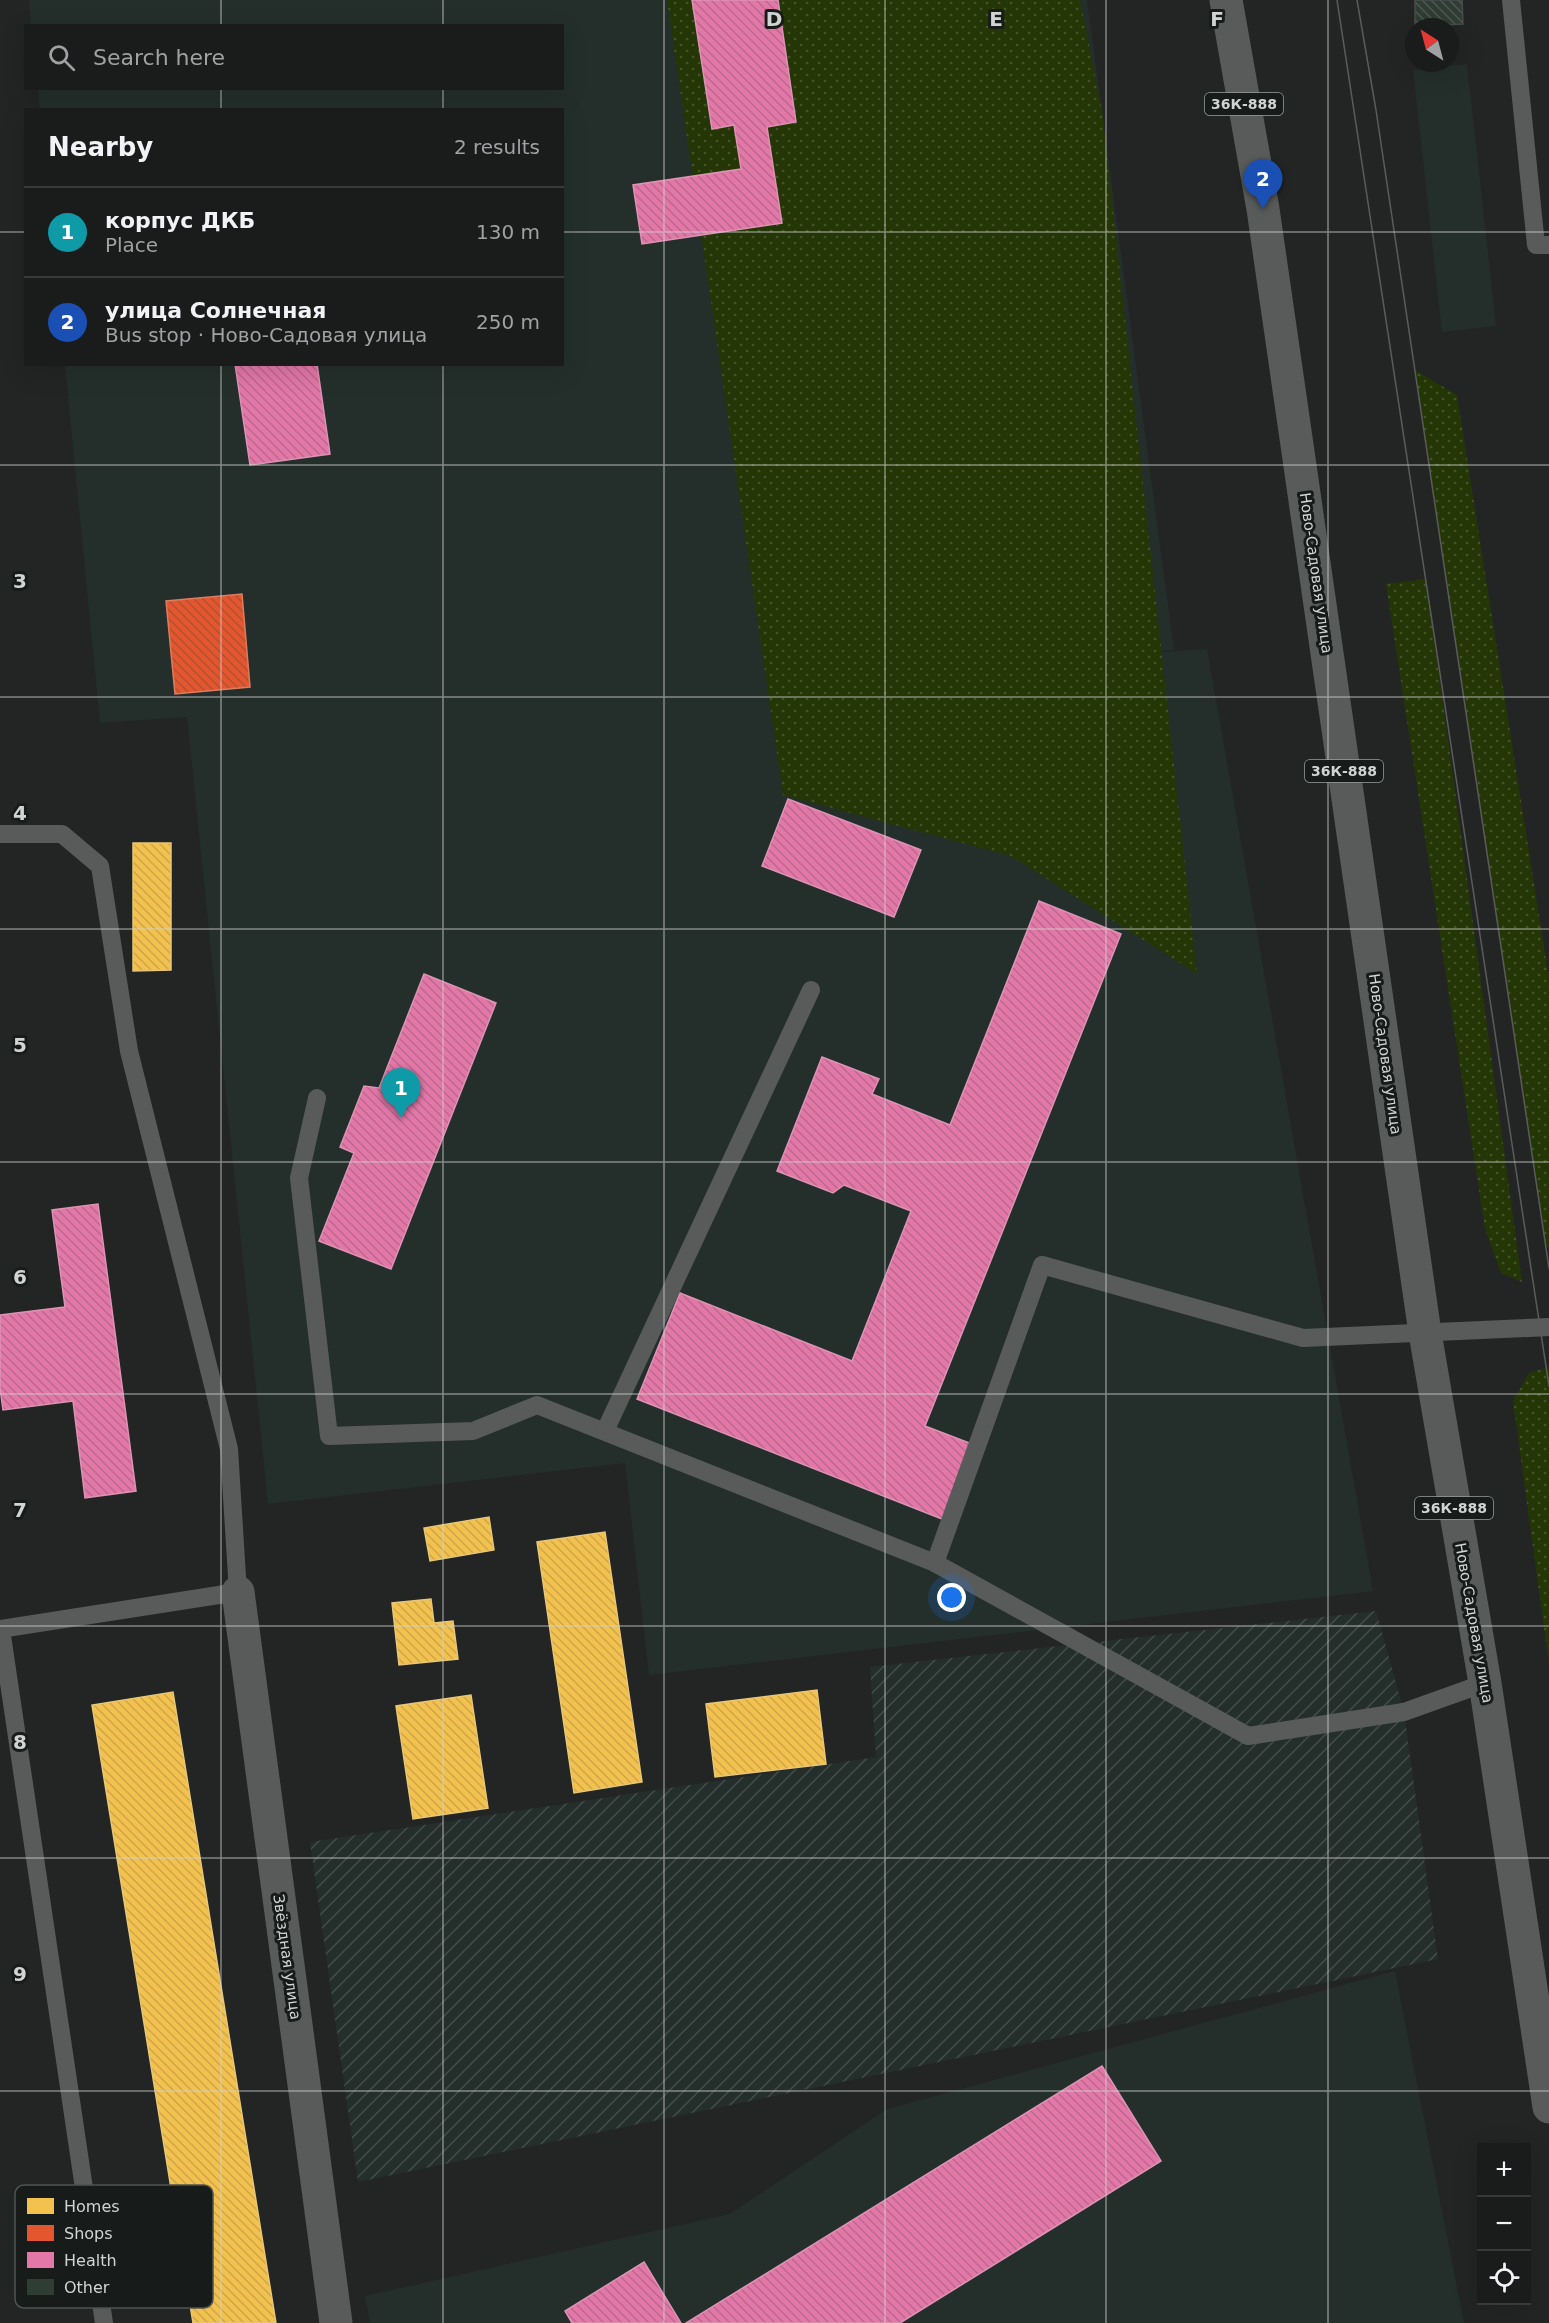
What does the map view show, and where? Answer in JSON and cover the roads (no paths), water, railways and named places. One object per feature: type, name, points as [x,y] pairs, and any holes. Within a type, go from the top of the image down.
[{"type":"main road","name":"Ново-Садовая улица","points":[[1226,0],[1265,220],[1425,1333],[1485,1683],[1549,2107]]},
{"type":"street","name":"Звёздная улица","points":[[238,1592],[336,2323]]},
{"type":"lane","points":[[1511,0],[1536,245],[1549,245]]},
{"type":"lane","points":[[0,834],[62,834],[99,866],[129,1051],[229,1449],[238,1592],[1,1629],[84,2185]]},
{"type":"lane","points":[[605,1431],[811,990]]},
{"type":"lane","points":[[317,1098],[299,1178],[329,1436],[473,1431],[537,1405],[935,1563],[1248,1736],[1404,1712],[1485,1683]]},
{"type":"lane","points":[[935,1563],[1042,1264],[1303,1338],[1549,1327]]},
{"type":"lane","points":[[102,2308],[104,2323]]},
{"type":"tram line","points":[[1337,0],[1549,1386]]},
{"type":"tram line","points":[[1357,0],[1376,110],[1549,1268]]},
{"type":"place","name":"улица Солнечная","points":[[1263,209]]},
{"type":"place","name":"корпус ДКБ","points":[[401,1118]]}]
